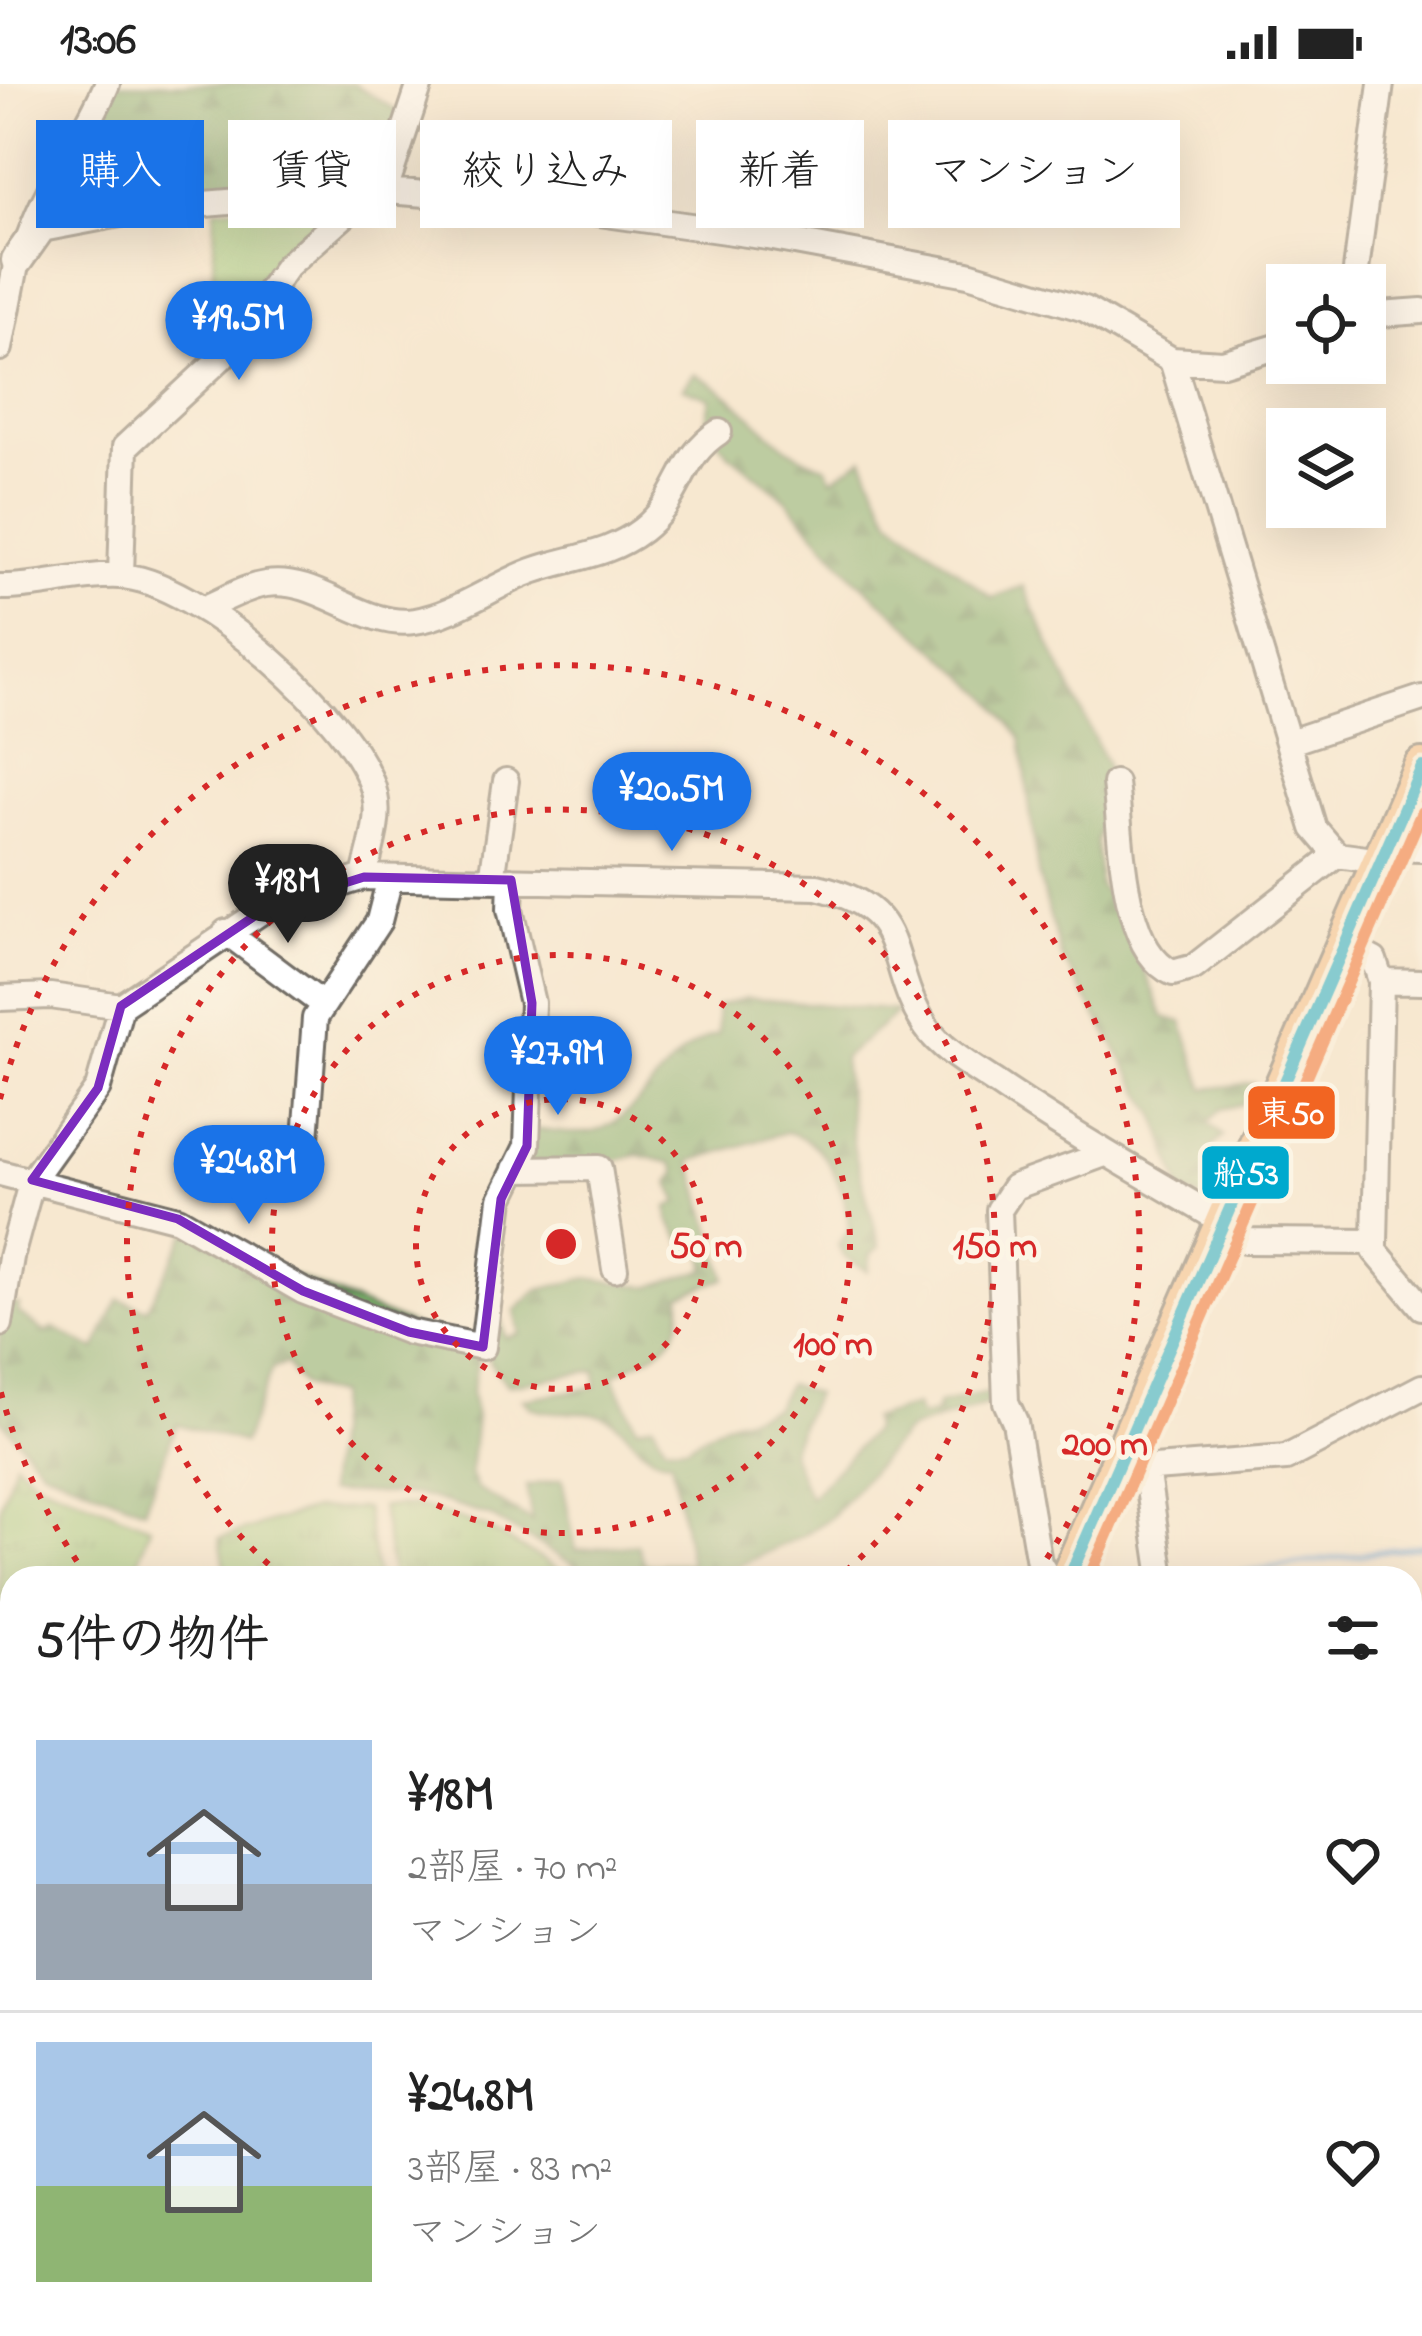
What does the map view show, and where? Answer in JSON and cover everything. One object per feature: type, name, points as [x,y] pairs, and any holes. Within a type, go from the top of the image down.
[{"type":"main road","points":[[1076,1566],[1131,1469],[1222,1227],[1345,945],[1396,853],[1422,767]]},
{"type":"street","points":[[0,348],[17,247],[54,176],[78,145],[107,84]]},
{"type":"street","points":[[396,146],[420,84]]},
{"type":"street","points":[[1357,264],[1381,84]]},
{"type":"street","points":[[396,192],[748,234],[968,274],[1085,309],[1172,360],[1223,363],[1266,350]]},
{"type":"street","points":[[17,247],[47,228]]},
{"type":"street","points":[[121,575],[125,447],[222,357],[287,266],[333,228]]},
{"type":"street","points":[[1386,314],[1422,311]]},
{"type":"street","points":[[1172,360],[1314,827],[1337,855]]},
{"type":"street","points":[[207,608],[271,583],[302,586],[393,620],[431,616],[536,569],[604,553],[643,530],[676,496],[692,453],[719,432]]},
{"type":"street","points":[[0,587],[121,575],[207,608],[244,634],[322,712],[365,769],[377,816],[379,922],[315,1018],[306,1138]]},
{"type":"street","points":[[1290,742],[1422,698]]},
{"type":"street","points":[[0,1173],[178,1220],[303,1292],[409,1332],[483,1347],[501,1199],[527,1146],[532,1003],[502,880],[506,782]]},
{"type":"street","points":[[1115,782],[1134,922],[1147,955],[1173,973],[1193,967],[1337,855],[1396,853]]},
{"type":"street","points":[[0,1324],[10,1257],[32,1180],[98,1088],[121,1006],[226,932],[287,897],[377,878],[817,887],[858,896],[890,933],[927,1029],[974,1068],[1102,1155],[1245,1241],[1375,1242]]},
{"type":"street","points":[[226,932],[321,1003]]},
{"type":"street","points":[[1345,945],[1374,960],[1381,981],[1376,1251],[1422,1306]]},
{"type":"street","points":[[1381,981],[1422,982]]},
{"type":"street","points":[[0,998],[50,996],[121,1006]]},
{"type":"street","points":[[1041,1566],[1015,1422],[1006,1402],[999,1210],[1014,1187],[1102,1155]]},
{"type":"street","points":[[515,1169],[599,1168],[615,1269]]},
{"type":"street","points":[[1159,1566],[1131,1469],[1286,1458],[1422,1388]]},
{"type":"highlighted area","points":[[364,877],[511,880],[532,1003],[527,1146],[501,1199],[483,1347],[409,1332],[303,1291],[178,1219],[32,1180],[98,1088],[121,1006],[268,907]]},
{"type":"green space","points":[[111,84],[354,84],[402,114],[396,131],[396,120],[228,120],[228,196],[204,198],[204,120],[93,120]]},
{"type":"green space","points":[[228,208],[228,228],[325,228],[258,294],[213,285],[215,209]]},
{"type":"green space","points":[[694,374],[728,395],[790,449],[826,466],[832,479],[863,458],[890,517],[992,598],[1023,586],[1105,762],[1110,786],[1096,841],[1099,886],[1118,907],[1164,1017],[1182,1022],[1205,1089],[1254,1083],[1243,1104],[1222,1109],[1208,1122],[1223,1136],[1208,1152],[1219,1178],[1209,1201],[1181,1191],[1157,1117],[1061,956],[1038,874],[1021,738],[990,697],[854,577],[786,499],[729,454],[705,426],[710,398],[683,388]]},
{"type":"green space","points":[[746,998],[899,1011],[843,1058],[854,1150],[880,1247],[871,1254],[868,1271],[843,1256],[838,1245],[850,1228],[838,1183],[824,1156],[801,1137],[786,1132],[691,1161],[726,1278],[681,1295],[672,1337],[653,1354],[613,1376],[637,1427],[653,1423],[665,1445],[686,1446],[725,1423],[774,1408],[788,1384],[814,1394],[790,1450],[809,1498],[873,1430],[871,1419],[915,1406],[920,1417],[934,1414],[938,1404],[992,1392],[992,1403],[906,1431],[831,1517],[804,1535],[738,1566],[577,1566],[489,1516],[419,1495],[327,1492],[337,1394],[306,1387],[287,1364],[272,1369],[243,1443],[177,1424],[144,1509],[43,1469],[0,1419],[0,1287],[3,1302],[19,1305],[18,1313],[47,1333],[53,1328],[95,1350],[119,1299],[147,1309],[187,1232],[479,1354],[471,1394],[476,1417],[470,1473],[477,1489],[532,1521],[526,1486],[562,1479],[576,1550],[637,1544],[644,1564],[690,1563],[671,1460],[651,1456],[608,1418],[540,1410],[523,1399],[596,1387],[596,1370],[507,1385],[489,1361],[489,1325],[500,1317],[506,1338],[520,1334],[515,1311],[538,1290],[588,1278],[650,1287],[706,1269],[704,1253],[690,1253],[669,1220],[668,1207],[679,1202],[669,1182],[677,1172],[672,1163],[638,1155],[602,1164],[525,1164],[532,1129],[584,1133],[616,1121],[683,1053],[718,1034],[717,1006]]},
{"type":"green space","points":[[15,1461],[35,1480],[150,1526],[137,1566],[0,1566],[0,1509]]},
{"type":"green space","points":[[415,1505],[484,1527],[554,1566],[390,1566],[381,1507]]},
{"type":"green space","points":[[365,1508],[375,1566],[225,1566],[220,1538],[313,1509]]},
{"type":"waterway","points":[[1285,1566],[1422,1545]]},
{"type":"transit line","name":"船53","points":[[1074,1566],[1422,767]]},
{"type":"transit line","name":"東50","points":[[1094,1566],[1422,812]]}]
